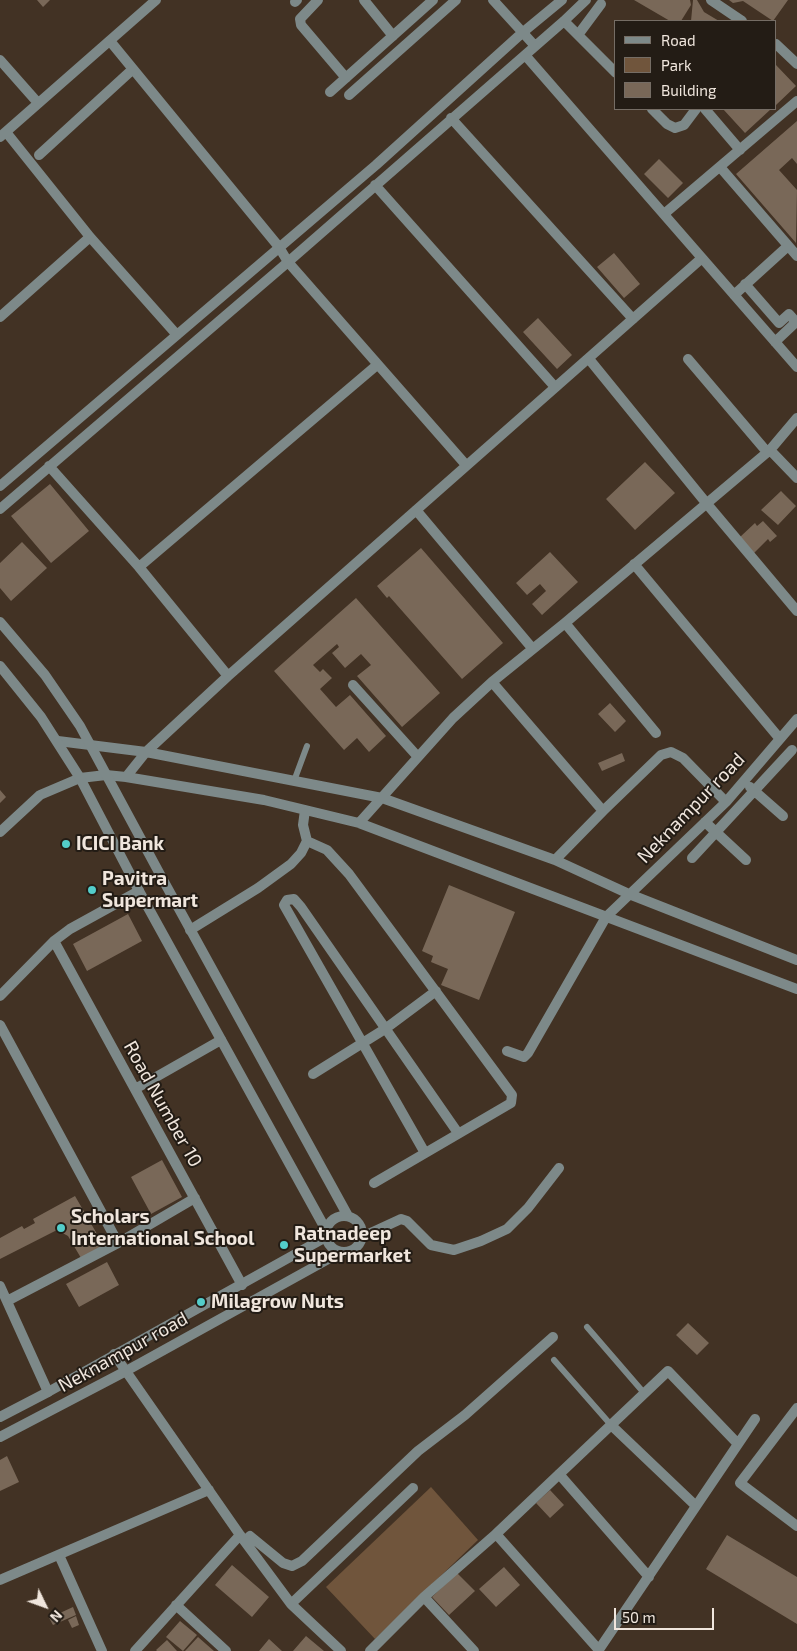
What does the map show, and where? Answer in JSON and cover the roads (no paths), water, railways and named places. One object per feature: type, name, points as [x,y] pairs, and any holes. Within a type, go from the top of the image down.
[{"type":"street","points":[[156,0],[3,134],[90,237],[177,335]]},
{"type":"street","points":[[318,0],[304,12],[300,19],[301,24],[346,78]]},
{"type":"street","points":[[364,0],[406,44]]},
{"type":"street","points":[[330,92],[433,0]]},
{"type":"street","points":[[349,95],[456,0]]},
{"type":"street","points":[[493,0],[535,46]]},
{"type":"street","points":[[0,486],[376,165],[522,33],[562,0]]},
{"type":"street","points":[[0,509],[288,262],[586,0]]},
{"type":"street","points":[[711,0],[741,20]]},
{"type":"street","points":[[578,35],[601,4]]},
{"type":"street","points":[[564,21],[614,71]]},
{"type":"street","points":[[110,40],[279,247],[288,262],[466,465]]},
{"type":"street","points":[[777,45],[797,64]]},
{"type":"street","points":[[524,55],[797,367]]},
{"type":"street","points":[[0,60],[38,104]]},
{"type":"street","points":[[39,155],[133,69]]},
{"type":"street","points":[[664,214],[797,101]]},
{"type":"street","points":[[653,110],[667,124],[675,128],[684,125],[695,110]]},
{"type":"street","points":[[706,110],[740,150]]},
{"type":"street","points":[[451,118],[632,320]]},
{"type":"street","points":[[720,167],[797,256]]},
{"type":"street","points":[[375,185],[555,388]]},
{"type":"street","points":[[0,317],[90,237]]},
{"type":"street","points":[[734,295],[788,246]]},
{"type":"street","points":[[126,777],[146,752],[228,676],[702,258]]},
{"type":"street","points":[[745,284],[779,323],[789,314],[797,321],[775,342]]},
{"type":"street","points":[[588,359],[797,611]]},
{"type":"street","points":[[688,359],[768,451],[797,478]]},
{"type":"street","points":[[139,567],[377,365]]},
{"type":"street","points":[[359,823],[453,718],[532,648],[565,623],[768,451],[797,418]]},
{"type":"street","points":[[49,466],[139,567],[228,676]]},
{"type":"street","points":[[416,510],[532,648]]},
{"type":"street","points":[[634,564],[780,739]]},
{"type":"street","points":[[0,622],[45,675],[64,701],[91,745],[190,930],[348,1216]]},
{"type":"street","points":[[565,623],[656,734]]},
{"type":"street","points":[[0,666],[41,717],[80,778],[139,891],[326,1234],[329,1244],[341,1252],[348,1252],[360,1244],[362,1230],[354,1218],[340,1216],[334,1218],[329,1224],[326,1234]]},
{"type":"street","points":[[492,682],[603,811]]},
{"type":"street","points":[[353,685],[418,757]]},
{"type":"street","name":"Neknampur road","points":[[507,1051],[524,1057],[528,1053],[606,917],[726,802],[797,719]]},
{"type":"street","points":[[58,741],[146,752],[382,798],[554,860],[629,894],[797,960]]},
{"type":"street","points":[[692,858],[792,750]]},
{"type":"street","points":[[554,860],[661,755],[671,752],[683,758],[726,802]]},
{"type":"street","points":[[0,832],[40,794],[80,778],[106,775],[126,777],[264,800],[359,823],[797,990]]},
{"type":"street","points":[[743,782],[783,816]]},
{"type":"street","points":[[190,930],[258,888],[291,864],[301,853],[307,841],[304,825],[305,810]]},
{"type":"street","points":[[705,822],[746,860]]},
{"type":"street","points":[[307,841],[327,850],[349,874],[512,1095],[511,1103],[374,1183]]},
{"type":"street","points":[[0,996],[54,940],[70,929],[139,891]]},
{"type":"street","points":[[425,1152],[284,905],[287,900],[294,899],[301,907],[458,1133]]},
{"type":"street","name":"Road Number 10","points":[[54,940],[242,1285]]},
{"type":"street","points":[[314,1074],[385,1029],[436,991]]},
{"type":"street","points":[[0,1025],[118,1243]]},
{"type":"street","points":[[135,1089],[221,1040]]},
{"type":"street","points":[[362,1237],[401,1219],[407,1222],[431,1245],[454,1250],[482,1241],[507,1229],[528,1208],[559,1168]]},
{"type":"street","points":[[7,1301],[118,1243],[195,1198]]},
{"type":"street","name":"Neknampur road","points":[[0,1417],[242,1285],[326,1234]]},
{"type":"street","name":"Neknampur road","points":[[0,1437],[126,1371],[341,1252]]},
{"type":"street","points":[[0,1286],[48,1392]]},
{"type":"street","points":[[135,1651],[176,1605],[242,1538],[250,1536],[283,1563],[292,1566],[302,1561],[418,1451],[465,1415],[553,1336]]},
{"type":"street","points":[[114,1354],[242,1538],[291,1604],[341,1651]]},
{"type":"street","points":[[370,1651],[424,1598],[496,1534],[668,1371],[738,1444]]},
{"type":"street","points":[[797,1408],[740,1483],[797,1526]]},
{"type":"street","points":[[496,1534],[598,1651],[650,1577],[755,1419]]},
{"type":"street","points":[[611,1425],[696,1506]]},
{"type":"street","points":[[559,1474],[650,1577]]},
{"type":"street","points":[[291,1604],[413,1488]]},
{"type":"street","points":[[0,1580],[210,1490]]},
{"type":"street","points":[[58,1555],[102,1651]]},
{"type":"street","points":[[424,1598],[474,1651]]},
{"type":"street","points":[[176,1605],[226,1651]]},
{"type":"lane","points":[[294,780],[307,746]]},
{"type":"lane","points":[[587,1327],[644,1393]]},
{"type":"lane","points":[[554,1360],[611,1425]]},
{"type":"place","name":"ICICI Bank","points":[[66,844]]},
{"type":"place","name":"Pavitra Supermart","points":[[92,890]]},
{"type":"place","name":"Scholars International School","points":[[61,1228]]},
{"type":"place","name":"Ratnadeep Supermarket","points":[[284,1245]]},
{"type":"place","name":"Milagrow Nuts","points":[[201,1302]]}]
